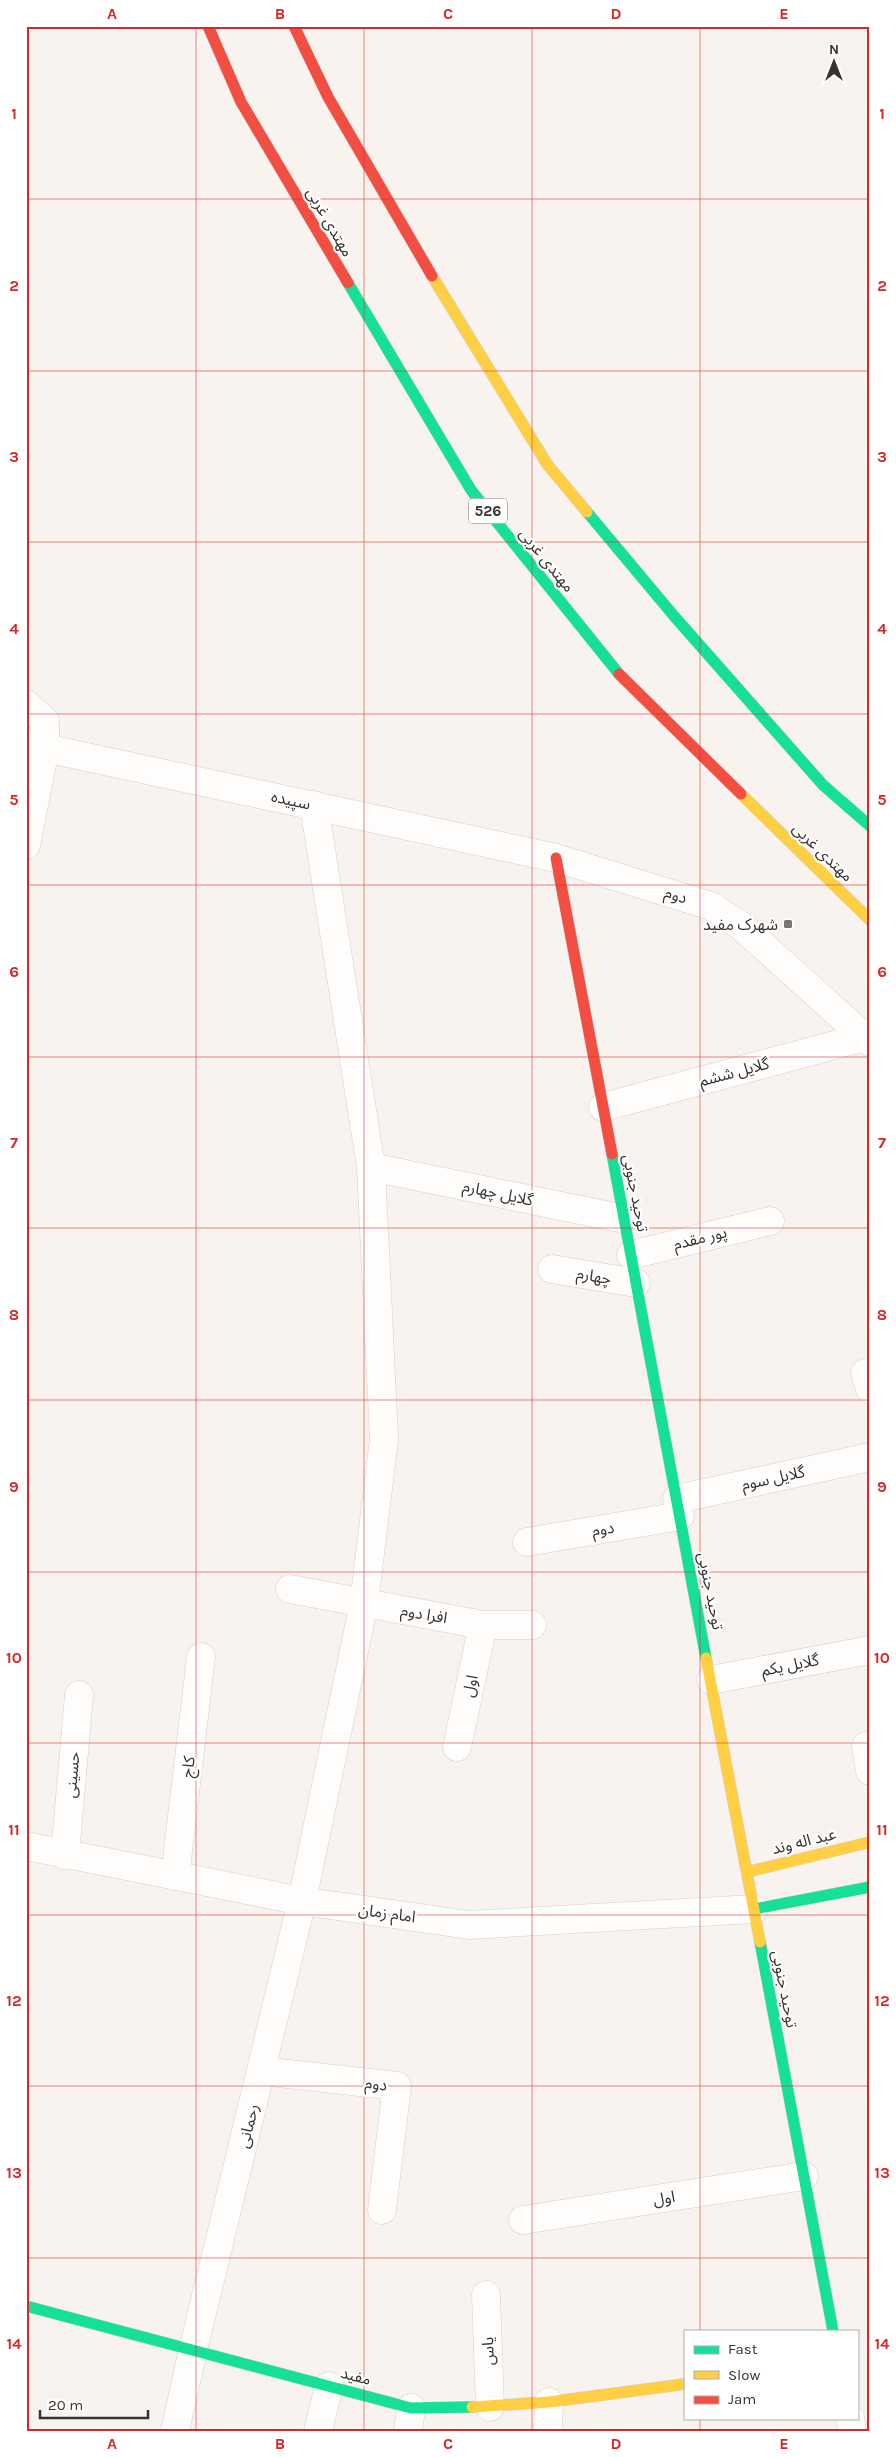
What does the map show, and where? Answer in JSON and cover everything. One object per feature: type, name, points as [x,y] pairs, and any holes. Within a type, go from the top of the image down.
[{"type":"street","name":"مهتدی غربی","points":[[208,26],[241,102],[471,490],[610,665],[870,920]]},
{"type":"street","points":[[294,26],[333,106],[439,289],[547,464],[674,616],[823,785],[870,826]]},
{"type":"street","points":[[26,704],[45,721],[36,746],[26,845]]},
{"type":"street","name":"سپیده","points":[[36,746],[556,858]]},
{"type":"street","name":"رحمانی","points":[[175,2431],[302,1901],[364,1602],[384,1439],[371,1167],[314,805]]},
{"type":"street","name":"دوم","points":[[556,858],[710,906],[741,926],[867,1040]]},
{"type":"street","name":"توحید جنوبی","points":[[556,858],[834,2330]]},
{"type":"street","name":"گلایل ششم","points":[[603,1107],[867,1040]]},
{"type":"street","name":"گلایل چهارم","points":[[371,1167],[624,1219]]},
{"type":"street","name":"پور مقدم","points":[[631,1255],[770,1221]]},
{"type":"street","name":"چهارم","points":[[552,1268],[636,1283]]},
{"type":"street","name":"گلایل سوم","points":[[678,1507],[870,1457]]},
{"type":"street","name":"دوم","points":[[526,1542],[678,1507]]},
{"type":"street","name":"افرا دوم","points":[[290,1589],[484,1625],[532,1625]]},
{"type":"street","name":"اول","points":[[456,1747],[484,1625]]},
{"type":"street","name":"گلایل یکم","points":[[711,1680],[870,1650]]},
{"type":"street","name":"کاج","points":[[175,1876],[201,1657]]},
{"type":"street","name":"حسینی","points":[[64,1855],[79,1695]]},
{"type":"street","name":"عبد اله وند","points":[[747,1872],[870,1842]]},
{"type":"street","name":"امام زمان","points":[[26,1846],[302,1901],[469,1924],[754,1909]]},
{"type":"street","points":[[754,1909],[870,1887]]},
{"type":"street","name":"دوم","points":[[261,2072],[397,2086],[382,2210]]},
{"type":"street","name":"اول","points":[[523,2220],[804,2176]]},
{"type":"street","name":"یاس","points":[[486,2295],[490,2407]]},
{"type":"street","name":"مفید","points":[[26,2306],[329,2386],[410,2419],[490,2407],[548,2402],[684,2384]]},
{"type":"street","points":[[318,2431],[329,2386]]},
{"type":"street","points":[[548,2402],[548,2431]]},
{"type":"traffic: fast","points":[[348,283],[471,490],[619,674]]},
{"type":"traffic: fast","points":[[587,512],[674,616],[823,785],[870,826]]},
{"type":"traffic: fast","points":[[612,1154],[706,1658]]},
{"type":"traffic: fast","points":[[754,1909],[870,1887]]},
{"type":"traffic: fast","points":[[760,1942],[833,2330]]},
{"type":"traffic: fast","points":[[26,2306],[411,2408],[472,2407]]},
{"type":"traffic: slow","points":[[432,276],[547,464],[587,512]]},
{"type":"traffic: slow","points":[[741,794],[870,920]]},
{"type":"traffic: slow","points":[[706,1658],[760,1942]]},
{"type":"traffic: slow","points":[[747,1872],[870,1842]]},
{"type":"traffic: slow","points":[[472,2407],[549,2402],[684,2384]]},
{"type":"traffic: jam","points":[[208,26],[241,102],[348,283]]},
{"type":"traffic: jam","points":[[294,26],[328,97],[432,276]]},
{"type":"traffic: jam","points":[[619,674],[741,794]]},
{"type":"traffic: jam","points":[[556,858],[612,1154]]},
{"type":"place","name":"شهرک مفید","points":[[788,924]]}]
